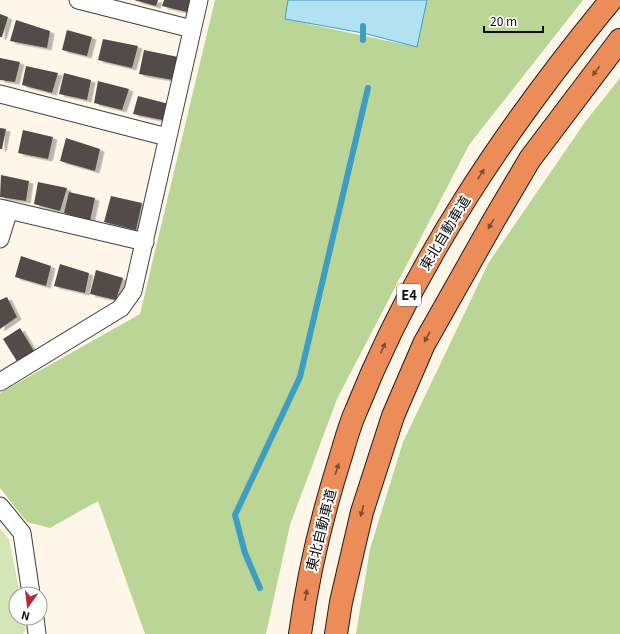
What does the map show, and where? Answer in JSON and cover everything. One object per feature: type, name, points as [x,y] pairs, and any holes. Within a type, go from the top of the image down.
[{"type":"highway","name":"東北自動車道","points":[[300,634],[306,595],[327,501],[355,412],[388,336],[419,276],[457,212],[507,135],[579,38],[611,0]]},
{"type":"highway","name":"E4","points":[[336,634],[341,602],[362,512],[393,416],[424,344],[490,226],[530,159],[620,40]]},
{"type":"street","points":[[78,0],[192,29]]},
{"type":"street","points":[[0,382],[121,308],[133,291],[199,0]]},
{"type":"street","points":[[0,94],[167,137]]},
{"type":"street","points":[[0,239],[4,209],[145,242]]},
{"type":"street","points":[[0,506],[22,533],[30,586]]},
{"type":"green space","points":[[215,0],[288,0],[285,19],[416,47],[427,0],[583,0],[469,145],[337,399],[290,525],[266,634],[145,634],[98,501],[50,528],[27,522],[0,488],[0,393],[140,314]]},
{"type":"green space","points":[[620,78],[620,634],[356,634],[370,549],[403,442],[489,262],[585,122]]},
{"type":"green space","points":[[0,528],[9,539],[18,586],[8,586],[8,626],[25,626],[26,629],[23,634],[0,634]]},
{"type":"water","points":[[288,0],[427,0],[417,47],[363,33],[285,19]]},
{"type":"building","points":[[134,0],[158,0],[156,6]]},
{"type":"building","points":[[164,0],[194,0],[191,13],[162,6]]},
{"type":"building","points":[[0,14],[8,17],[2,37],[0,37]]},
{"type":"building","points":[[16,20],[50,31],[47,48],[10,41]]},
{"type":"building","points":[[67,30],[92,37],[87,56],[62,50]]},
{"type":"building","points":[[103,39],[138,46],[132,68],[98,60]]},
{"type":"building","points":[[144,50],[178,57],[173,80],[139,74]]},
{"type":"building","points":[[0,58],[20,62],[15,82],[0,80]]},
{"type":"building","points":[[26,66],[58,73],[52,93],[22,85]]},
{"type":"building","points":[[64,73],[91,80],[87,100],[59,94]]},
{"type":"building","points":[[98,81],[129,89],[122,110],[94,103]]},
{"type":"building","points":[[138,96],[169,104],[167,121],[133,114]]},
{"type":"building","points":[[0,128],[6,129],[2,149],[0,149]]},
{"type":"building","points":[[23,130],[53,137],[48,159],[18,153]]},
{"type":"building","points":[[66,138],[100,149],[95,171],[60,161]]},
{"type":"building","points":[[1,175],[29,181],[26,201],[0,197]]},
{"type":"building","points":[[38,182],[67,188],[60,211],[34,204]]},
{"type":"building","points":[[69,192],[95,198],[90,221],[64,213]]},
{"type":"building","points":[[111,196],[142,203],[136,230],[104,222]]},
{"type":"building","points":[[21,256],[51,266],[46,286],[15,277]]},
{"type":"building","points":[[60,264],[89,273],[85,293],[54,286]]},
{"type":"building","points":[[96,270],[123,278],[116,300],[90,294]]},
{"type":"building","points":[[7,297],[17,317],[0,329],[0,300]]},
{"type":"building","points":[[20,328],[34,351],[18,363],[3,339]]},
{"type":"waterway","points":[[363,26],[363,40]]},
{"type":"waterway","points":[[260,588],[245,553],[235,515],[300,377],[368,88]]}]
